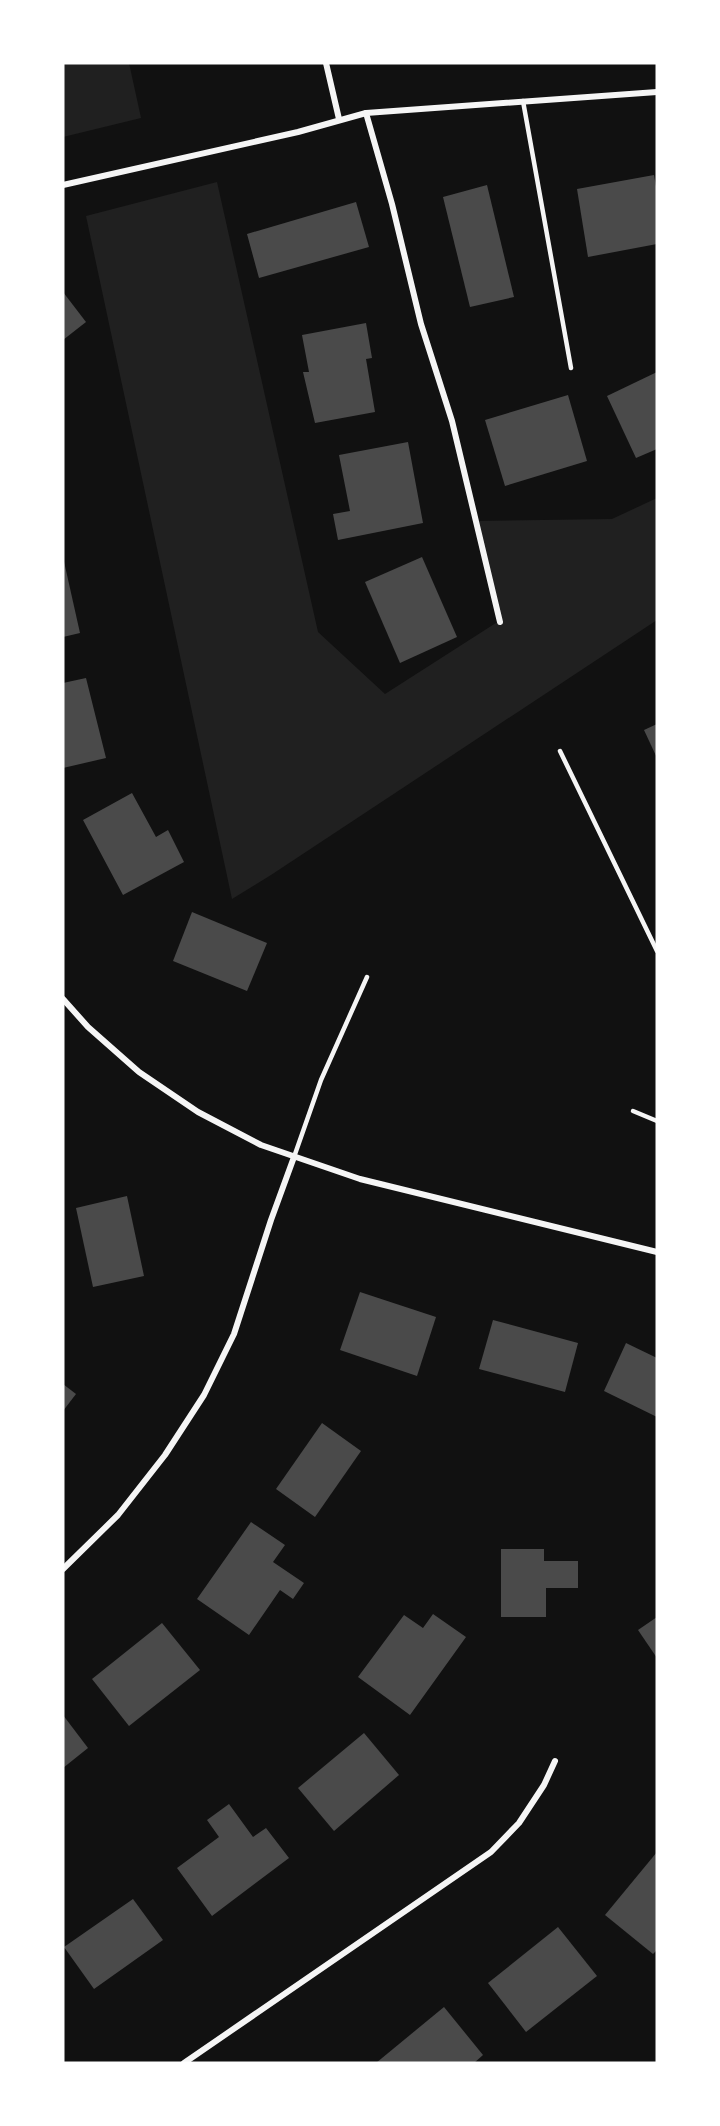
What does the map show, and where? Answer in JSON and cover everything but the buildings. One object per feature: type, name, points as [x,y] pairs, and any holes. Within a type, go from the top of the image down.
[{"type":"street","points":[[326,63],[339,119]]},
{"type":"street","points":[[63,185],[298,132],[366,113],[657,92]]},
{"type":"street","points":[[366,113],[392,204],[421,324],[452,421],[500,622]]},
{"type":"street","points":[[63,999],[88,1027],[149,1079],[198,1112],[261,1145],[360,1179],[657,1252]]},
{"type":"street","points":[[63,1569],[118,1515],[165,1455],[204,1395],[234,1334],[294,1157]]},
{"type":"street","points":[[184,2063],[490,1852],[519,1822],[544,1785],[555,1761]]},
{"type":"lane","points":[[523,101],[571,368]]},
{"type":"lane","points":[[560,751],[657,951]]},
{"type":"lane","points":[[294,1157],[321,1080],[367,976]]},
{"type":"lane","points":[[633,1111],[657,1121]]},
{"type":"shaded area","points":[[63,63],[129,63],[141,118],[63,137]]},
{"type":"shaded area","points":[[217,182],[318,632],[385,694],[499,621],[478,521],[612,519],[657,498],[657,620],[232,899],[86,216]]}]
